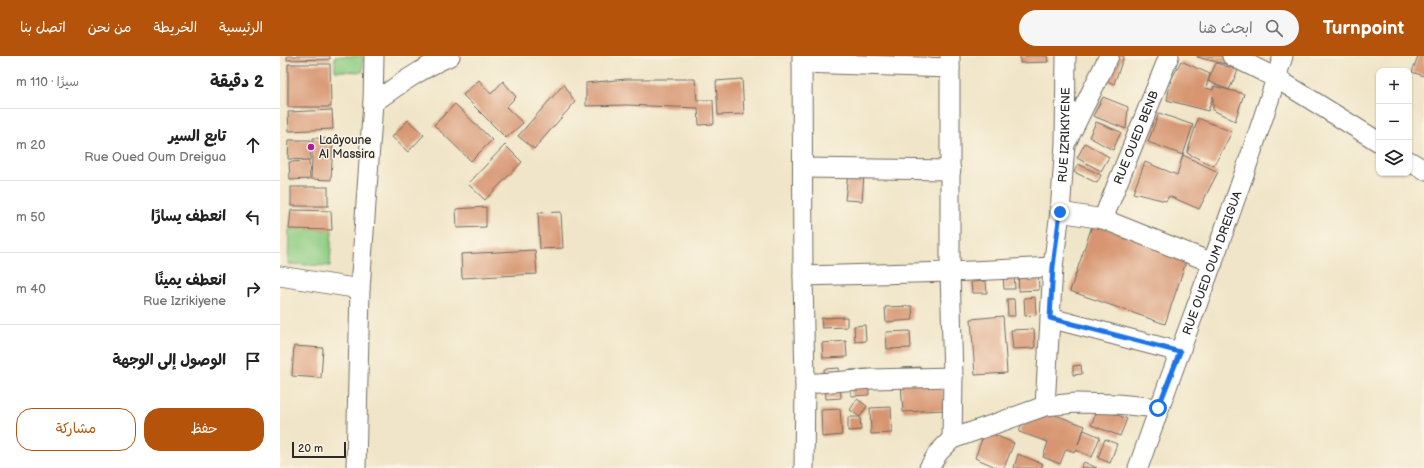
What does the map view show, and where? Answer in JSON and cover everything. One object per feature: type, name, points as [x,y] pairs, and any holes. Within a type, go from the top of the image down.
[{"type":"street","points":[[356,468],[360,289],[373,103],[374,56]]},
{"type":"street","points":[[373,103],[412,76],[432,64],[450,56]]},
{"type":"street","name":"RUE IZRIKIYENE","points":[[1045,406],[1053,267],[1060,212],[1065,144],[1066,56]]},
{"type":"street","points":[[1065,144],[1109,56]]},
{"type":"street","name":"RUE OUED BENB","points":[[1103,218],[1169,56]]},
{"type":"street","points":[[1232,56],[1276,78],[1376,140]]},
{"type":"street","name":"RUE OUED OUM DREIGUA","points":[[1138,468],[1158,408],[1213,263],[1283,56]]},
{"type":"street","points":[[804,468],[805,384],[802,60],[950,62],[950,272],[954,378],[952,439]]},
{"type":"street","points":[[1412,163],[1424,170]]},
{"type":"street","points":[[803,168],[951,170]]},
{"type":"street","points":[[1060,212],[1103,218],[1213,263]]},
{"type":"street","points":[[803,276],[950,272],[1053,267]]},
{"type":"street","points":[[280,276],[360,289]]},
{"type":"street","points":[[1050,318],[1180,352]]},
{"type":"street","points":[[805,384],[872,379],[954,378]]},
{"type":"street","points":[[929,468],[938,453],[952,439],[1045,406],[1076,403],[1116,404],[1158,408]]},
{"type":"green space","points":[[335,56],[363,56],[363,72],[335,71]]},
{"type":"green space","points":[[289,229],[332,230],[330,266],[288,264]]},
{"type":"building","points":[[287,56],[330,56],[330,59],[287,60]]},
{"type":"building","points":[[1020,56],[1047,56],[1048,62],[1020,63]]},
{"type":"building","points":[[1115,56],[1124,56],[1114,84],[1106,81]]},
{"type":"building","points":[[1228,56],[1253,71],[1197,57]]},
{"type":"building","points":[[1418,56],[1424,56],[1424,76],[1412,72]]},
{"type":"building","points":[[1181,61],[1210,74],[1206,88],[1213,90],[1214,86],[1244,94],[1235,121],[1213,110],[1213,96],[1208,111],[1167,100],[1171,80]]},
{"type":"building","points":[[1216,63],[1238,70],[1229,90],[1208,81]]},
{"type":"building","points":[[288,64],[330,64],[331,107],[288,107]]},
{"type":"building","points":[[626,79],[695,79],[697,100],[713,100],[714,124],[699,125],[698,108],[626,105],[586,106],[586,83]]},
{"type":"building","points":[[742,79],[744,114],[718,115],[716,81]]},
{"type":"building","points":[[479,80],[491,94],[503,81],[516,97],[506,107],[523,123],[506,138],[463,95]]},
{"type":"building","points":[[564,84],[575,102],[534,149],[518,136]]},
{"type":"building","points":[[1103,97],[1128,107],[1126,129],[1093,116]]},
{"type":"building","points":[[455,104],[492,140],[471,161],[434,125]]},
{"type":"building","points":[[332,110],[333,129],[289,131],[288,112]]},
{"type":"building","points":[[1159,113],[1193,125],[1183,155],[1148,142]]},
{"type":"building","points":[[1198,118],[1232,132],[1214,166],[1187,153]]},
{"type":"building","points":[[408,120],[424,135],[408,152],[392,137]]},
{"type":"building","points":[[1096,122],[1121,132],[1113,150],[1089,137]]},
{"type":"building","points":[[313,138],[333,139],[331,180],[311,179]]},
{"type":"building","points":[[289,140],[311,140],[310,160],[288,159]]},
{"type":"building","points":[[1085,143],[1109,157],[1101,171],[1077,158]]},
{"type":"building","points":[[505,145],[522,162],[485,200],[468,184]]},
{"type":"building","points":[[1183,155],[1218,172],[1199,209],[1169,196],[1166,201],[1133,193],[1145,162],[1177,175]]},
{"type":"building","points":[[309,161],[310,179],[290,180],[289,162]]},
{"type":"building","points":[[1078,164],[1101,175],[1097,183],[1074,172]]},
{"type":"building","points":[[848,173],[864,174],[862,201],[845,200]]},
{"type":"building","points":[[291,187],[328,187],[328,206],[291,206]]},
{"type":"building","points":[[486,207],[486,227],[457,228],[456,209]]},
{"type":"building","points":[[291,210],[331,211],[332,230],[289,229]]},
{"type":"building","points":[[561,212],[563,248],[540,249],[538,213]]},
{"type":"building","points":[[1093,223],[1188,256],[1165,324],[1070,291]]},
{"type":"building","points":[[535,250],[537,274],[462,278],[461,254]]},
{"type":"building","points":[[1038,270],[1039,290],[1019,291],[1018,271]]},
{"type":"building","points":[[1003,275],[1014,275],[1015,289],[1004,289]]},
{"type":"building","points":[[986,281],[987,293],[972,293],[971,282]]},
{"type":"building","points":[[1035,297],[1036,315],[1025,316],[1024,298]]},
{"type":"building","points":[[1007,299],[1014,299],[1015,316],[1008,316]]},
{"type":"building","points":[[912,306],[913,320],[886,322],[885,307]]},
{"type":"building","points":[[1003,316],[1007,373],[975,375],[971,319]]},
{"type":"building","points":[[847,317],[847,327],[822,328],[821,318]]},
{"type":"building","points":[[865,325],[866,341],[855,342],[854,326]]},
{"type":"building","points":[[1034,329],[1035,348],[1013,349],[1011,330]]},
{"type":"building","points":[[910,331],[911,348],[887,349],[886,332]]},
{"type":"building","points":[[846,341],[847,357],[823,358],[822,343]]},
{"type":"building","points":[[294,346],[323,348],[321,378],[292,376]]},
{"type":"building","points":[[1081,365],[1082,374],[1073,375],[1073,366]]},
{"type":"building","points":[[921,367],[921,377],[942,376],[945,410],[903,412],[900,368]]},
{"type":"building","points":[[839,368],[841,398],[826,399],[824,369]]},
{"type":"building","points":[[868,369],[869,395],[851,396],[850,370]]},
{"type":"building","points":[[857,399],[867,406],[860,417],[850,410]]},
{"type":"building","points":[[1028,405],[1085,426],[1078,444],[1084,430],[1100,437],[1092,457],[1076,450],[1075,452],[1066,449],[1060,464],[1043,457],[1048,442],[1019,432]]},
{"type":"building","points":[[891,407],[892,433],[871,434],[870,408]]},
{"type":"building","points":[[1099,407],[1127,419],[1120,436],[1091,425]]},
{"type":"building","points":[[840,409],[842,435],[822,437],[821,410]]},
{"type":"building","points":[[848,417],[860,417],[861,430],[848,431]]},
{"type":"building","points":[[985,431],[1014,443],[1004,468],[998,468],[975,458]]},
{"type":"building","points":[[1105,439],[1117,444],[1110,463],[1098,458]]},
{"type":"building","points":[[1018,454],[1043,464],[1041,468],[1014,468]]},
{"type":"building","points":[[1084,462],[1097,468],[1081,468]]},
{"type":"place","name":"Laâyoune Al Massira","points":[[311,147]]},
{"type":"route","points":[[1060,212],[1053,267],[1050,318],[1180,352],[1158,408]]}]
